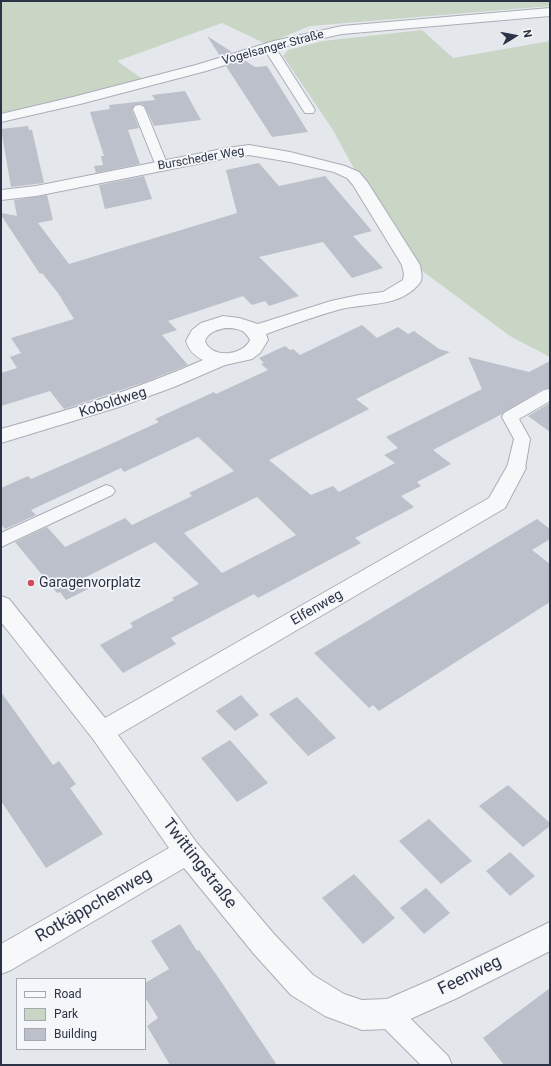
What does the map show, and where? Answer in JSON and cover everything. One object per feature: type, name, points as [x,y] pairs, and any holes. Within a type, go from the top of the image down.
[{"type":"street","name":"Vogelsanger Straße","points":[[1,118],[75,101],[201,68],[269,47],[342,30],[550,12]]},
{"type":"street","name":"Burscheder Weg","points":[[1,195],[36,191],[249,150],[271,152],[290,156],[339,169],[353,175],[360,183],[411,265],[413,274],[412,282],[395,295],[382,299],[350,302],[255,331]]},
{"type":"street","name":"Koboldweg","points":[[223,322],[244,324],[255,331],[259,340],[254,350],[246,355],[232,359],[212,357],[200,351],[196,343],[197,336],[201,330],[209,325],[223,322]]},
{"type":"street","name":"Koboldweg","points":[[1,436],[88,411],[143,393],[176,380],[221,359]]},
{"type":"street","name":"Elfenweg","points":[[102,732],[497,503],[516,468]]},
{"type":"street","name":"Twittingstraße","points":[[1,605],[102,732],[187,852],[264,944],[302,985],[336,1006],[362,1016],[388,1014]]},
{"type":"street","name":"Rotkäppchenweg","points":[[1,960],[187,852]]},
{"type":"street","name":"Feenweg","points":[[388,1014],[444,989],[550,936]]},
{"type":"lane","points":[[269,47],[309,110]]},
{"type":"lane","points":[[139,109],[162,166]]},
{"type":"lane","points":[[516,468],[522,439],[510,417],[550,394]]},
{"type":"lane","points":[[1,541],[106,491]]},
{"type":"lane","points":[[388,1014],[439,1065]]},
{"type":"green space","points":[[1,1],[550,1],[550,6],[310,26],[266,44],[222,23],[117,61],[144,80],[75,98],[1,113]]},
{"type":"green space","points":[[422,30],[453,58],[550,41],[550,357],[510,336],[417,267],[357,174],[333,130],[283,56],[288,50],[323,41]]},
{"type":"building","points":[[207,36],[232,52],[220,56]]},
{"type":"building","points":[[244,60],[255,67],[267,66],[308,132],[272,137],[226,66]]},
{"type":"building","points":[[185,91],[201,120],[154,126],[144,105],[135,105],[132,110],[139,128],[128,130],[140,164],[96,173],[94,166],[103,165],[101,156],[104,156],[90,112],[110,109],[109,105],[155,100],[152,95]]},
{"type":"building","points":[[28,126],[29,130],[32,130],[44,183],[11,187],[1,129]]},
{"type":"building","points":[[259,163],[279,186],[325,176],[372,231],[353,236],[383,268],[352,278],[323,242],[259,257],[299,296],[269,306],[265,301],[252,305],[243,296],[168,321],[177,330],[162,335],[188,365],[145,382],[64,409],[50,391],[1,406],[1,373],[17,368],[10,357],[21,353],[11,338],[74,319],[58,293],[42,273],[40,274],[1,215],[1,213],[17,216],[14,200],[47,195],[53,220],[38,223],[69,264],[237,213],[226,170]]},
{"type":"building","points":[[144,176],[152,199],[105,209],[99,185]]},
{"type":"building","points":[[362,325],[377,338],[398,327],[408,334],[414,331],[439,349],[450,352],[356,399],[369,409],[269,460],[311,495],[333,486],[339,492],[395,463],[384,455],[398,448],[386,437],[482,389],[468,357],[529,372],[550,361],[550,388],[543,389],[502,414],[433,450],[451,464],[417,482],[421,486],[401,496],[414,507],[355,538],[361,543],[258,598],[254,594],[171,638],[176,644],[123,673],[100,645],[133,627],[130,623],[174,600],[172,598],[199,584],[155,542],[80,580],[88,589],[66,600],[60,592],[57,593],[15,542],[47,527],[65,547],[125,518],[132,525],[192,496],[189,493],[234,471],[198,437],[124,472],[121,468],[31,510],[36,515],[5,529],[1,524],[1,488],[28,476],[31,479],[102,448],[159,422],[155,419],[214,392],[216,394],[268,370],[261,364],[264,363],[259,358],[285,346],[290,350],[293,349],[300,355]],"holes":[[[257,497],[296,535],[222,573],[184,533]]]},
{"type":"building","points":[[550,403],[550,432],[528,416]]},
{"type":"building","points":[[537,519],[550,529],[550,539],[532,550],[550,564],[550,602],[379,711],[373,705],[369,708],[314,653]]},
{"type":"building","points":[[1,692],[53,765],[59,761],[76,784],[70,788],[103,834],[46,868],[1,801]]},
{"type":"building","points":[[241,695],[259,715],[235,731],[216,711]]},
{"type":"building","points":[[297,697],[336,738],[308,756],[269,714]]},
{"type":"building","points":[[230,740],[268,783],[237,802],[201,758]]},
{"type":"building","points":[[508,785],[550,823],[550,826],[523,847],[479,806]]},
{"type":"building","points":[[429,819],[472,861],[441,884],[399,841]]},
{"type":"building","points":[[510,852],[535,876],[510,896],[486,871]]},
{"type":"building","points":[[354,874],[395,918],[363,944],[322,898]]},
{"type":"building","points":[[426,888],[450,913],[424,934],[400,908]]},
{"type":"building","points":[[180,924],[197,951],[199,950],[277,1065],[170,1065],[147,1026],[158,1018],[146,999],[146,982],[169,969],[151,941]]},
{"type":"building","points":[[550,988],[550,1065],[504,1065],[483,1038]]},
{"type":"place","name":"Garagenvorplatz","points":[[31,583]]}]
